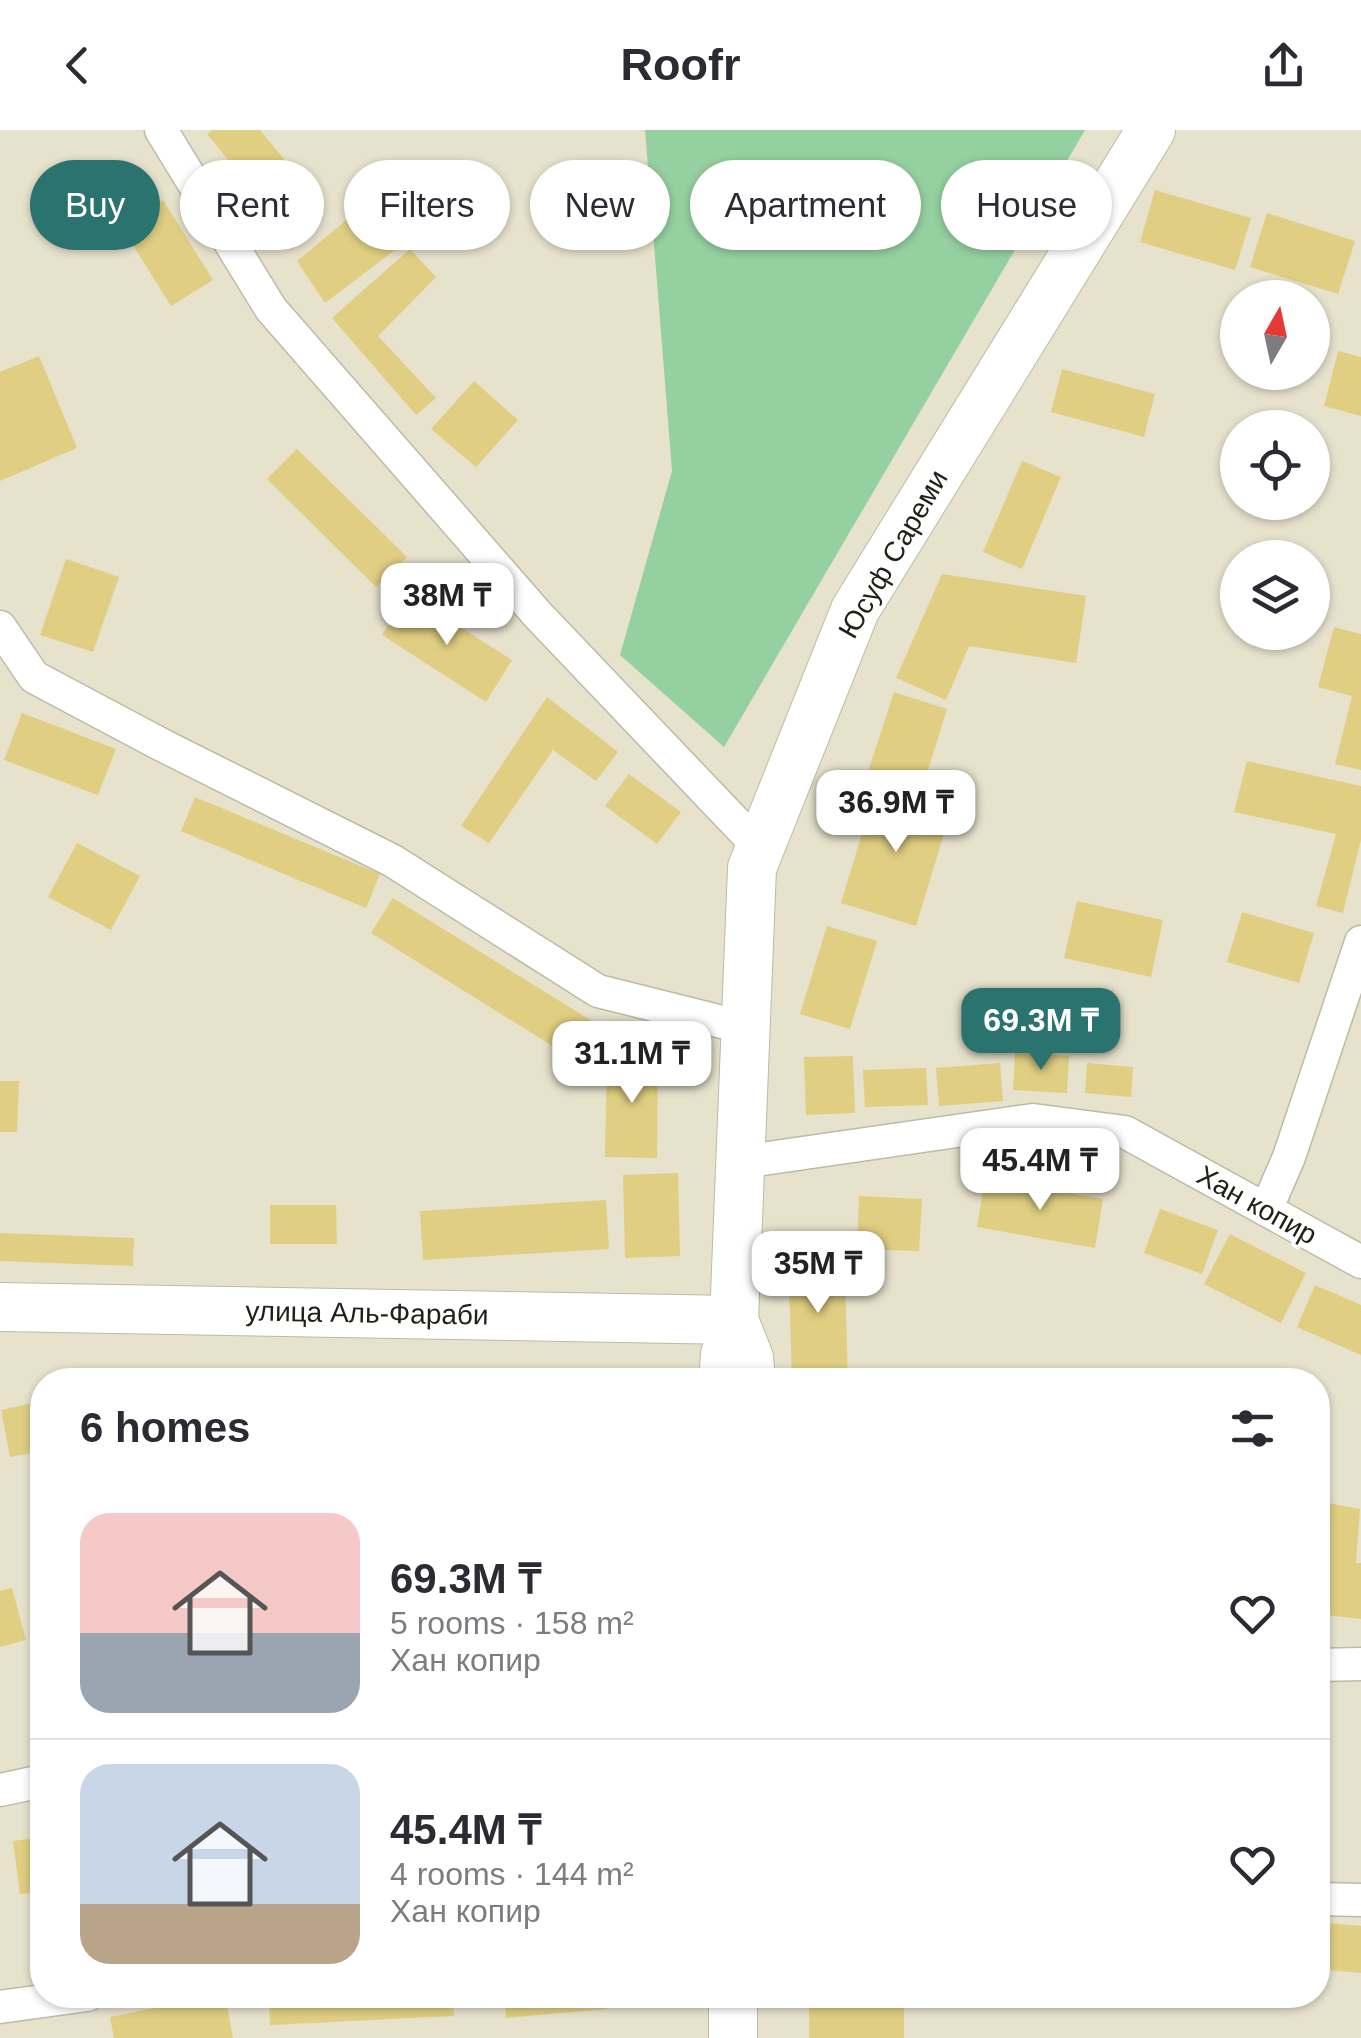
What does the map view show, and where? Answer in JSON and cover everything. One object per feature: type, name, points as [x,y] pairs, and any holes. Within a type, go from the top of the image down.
[{"type":"main road","name":"Юсуф Сареми","points":[[724,1368],[734,1320],[752,868],[855,610],[1152,130]]},
{"type":"main road","name":"улица Аль-Фараби","points":[[0,1307],[734,1320]]},
{"type":"main road","name":"Юсуф Сареми","points":[[734,1320],[750,1368]]},
{"type":"main road","points":[[733,2008],[733,2038]]},
{"type":"main road","points":[[760,2008],[760,2038]]},
{"type":"street","points":[[161,130],[271,309],[537,614],[760,848]]},
{"type":"street","points":[[0,627],[34,677],[393,861],[598,991],[746,1028]]},
{"type":"street","points":[[1266,1210],[1289,1157],[1361,942]]},
{"type":"street","name":"Хан копир","points":[[740,1162],[1033,1120],[1125,1132],[1361,1262]]},
{"type":"street","points":[[1330,1665],[1361,1664]]},
{"type":"street","points":[[0,1790],[30,1784]]},
{"type":"street","points":[[1330,1899],[1361,1900]]},
{"type":"street","points":[[0,2007],[30,2003]]},
{"type":"green space","points":[[645,130],[1085,130],[1067,160],[941,160],[941,250],[1015,250],[724,747],[620,655],[672,471],[655,250],[670,250],[670,160],[647,160]]},
{"type":"building","points":[[212,130],[260,130],[285,160],[228,160],[207,134]]},
{"type":"building","points":[[1155,190],[1251,218],[1235,270],[1140,242]]},
{"type":"building","points":[[163,200],[180,227],[180,250],[194,250],[213,280],[171,306],[136,250],[160,250]]},
{"type":"building","points":[[1267,213],[1355,241],[1338,294],[1330,292],[1330,280],[1292,280],[1250,267]]},
{"type":"building","points":[[344,222],[344,250],[395,250],[325,303],[297,261],[310,250],[324,250],[324,239]]},
{"type":"building","points":[[411,250],[436,277],[378,336],[436,398],[416,415],[332,318]]},
{"type":"building","points":[[1338,351],[1361,357],[1361,416],[1324,406]]},
{"type":"building","points":[[39,356],[77,448],[0,481],[0,372]]},
{"type":"building","points":[[1062,369],[1155,394],[1144,437],[1051,412]]},
{"type":"building","points":[[474,381],[518,420],[476,467],[431,429]]},
{"type":"building","points":[[297,449],[407,557],[376,587],[267,479]]},
{"type":"building","points":[[1022,461],[1061,477],[1022,569],[983,552]]},
{"type":"building","points":[[66,559],[119,577],[93,652],[40,635]]},
{"type":"building","points":[[942,574],[1086,596],[1076,663],[969,646],[946,700],[896,678]]},
{"type":"building","points":[[408,594],[512,660],[486,702],[382,635]]},
{"type":"building","points":[[1334,627],[1361,634],[1361,770],[1335,764],[1352,696],[1318,687]]},
{"type":"building","points":[[894,692],[947,709],[923,786],[869,769]]},
{"type":"building","points":[[547,697],[618,752],[596,781],[553,750],[489,843],[461,826]]},
{"type":"building","points":[[22,713],[116,749],[98,795],[4,760]]},
{"type":"building","points":[[1247,761],[1361,786],[1361,840],[1343,913],[1316,906],[1336,834],[1234,812]]},
{"type":"building","points":[[629,774],[681,812],[657,844],[605,806]]},
{"type":"building","points":[[877,784],[952,807],[916,926],[841,903]]},
{"type":"building","points":[[195,797],[380,874],[366,908],[181,831]]},
{"type":"building","points":[[77,843],[140,876],[111,930],[48,897]]},
{"type":"building","points":[[393,898],[605,1029],[583,1065],[371,933]]},
{"type":"building","points":[[1077,901],[1163,920],[1151,977],[1064,958]]},
{"type":"building","points":[[1242,912],[1314,933],[1299,983],[1227,962]]},
{"type":"building","points":[[827,926],[877,941],[850,1029],[800,1014]]},
{"type":"building","points":[[607,1053],[658,1054],[657,1158],[605,1157]]},
{"type":"building","points":[[1015,1053],[1069,1056],[1067,1093],[1013,1090]]},
{"type":"building","points":[[853,1056],[855,1113],[806,1115],[804,1057]]},
{"type":"building","points":[[1000,1063],[1003,1101],[939,1106],[936,1068]]},
{"type":"building","points":[[1087,1063],[1133,1067],[1131,1097],[1085,1093]]},
{"type":"building","points":[[926,1068],[928,1105],[865,1107],[863,1070]]},
{"type":"building","points":[[0,1081],[19,1081],[17,1132],[0,1132]]},
{"type":"building","points":[[678,1173],[680,1256],[625,1258],[623,1175]]},
{"type":"building","points":[[985,1179],[1103,1199],[1095,1248],[977,1227]]},
{"type":"building","points":[[859,1196],[922,1199],[919,1251],[857,1249]]},
{"type":"building","points":[[606,1200],[609,1249],[423,1260],[420,1211]]},
{"type":"building","points":[[270,1205],[336,1205],[337,1244],[270,1244]]},
{"type":"building","points":[[1160,1209],[1218,1230],[1202,1274],[1144,1253]]},
{"type":"building","points":[[0,1233],[134,1238],[133,1266],[0,1261]]},
{"type":"building","points":[[1230,1234],[1306,1273],[1281,1323],[1204,1284]]},
{"type":"building","points":[[844,1252],[848,1368],[792,1368],[788,1253]]},
{"type":"building","points":[[1315,1285],[1361,1305],[1361,1355],[1297,1327]]},
{"type":"building","points":[[30,1404],[30,1453],[10,1457],[1,1410]]},
{"type":"building","points":[[1330,1503],[1360,1509],[1356,1563],[1361,1563],[1361,1619],[1330,1615]]},
{"type":"building","points":[[12,1588],[26,1640],[0,1647],[0,1591]]},
{"type":"building","points":[[30,1839],[30,1893],[20,1894],[13,1841]]},
{"type":"building","points":[[1330,1923],[1361,1926],[1361,1973],[1330,1970]]},
{"type":"building","points":[[155,2008],[227,2008],[233,2038],[114,2038],[110,2017]]},
{"type":"building","points":[[269,2008],[453,2008],[454,2016],[270,2025]]},
{"type":"building","points":[[505,2008],[607,2008],[607,2009],[506,2018]]},
{"type":"building","points":[[809,2008],[904,2008],[904,2038],[809,2038]]}]
